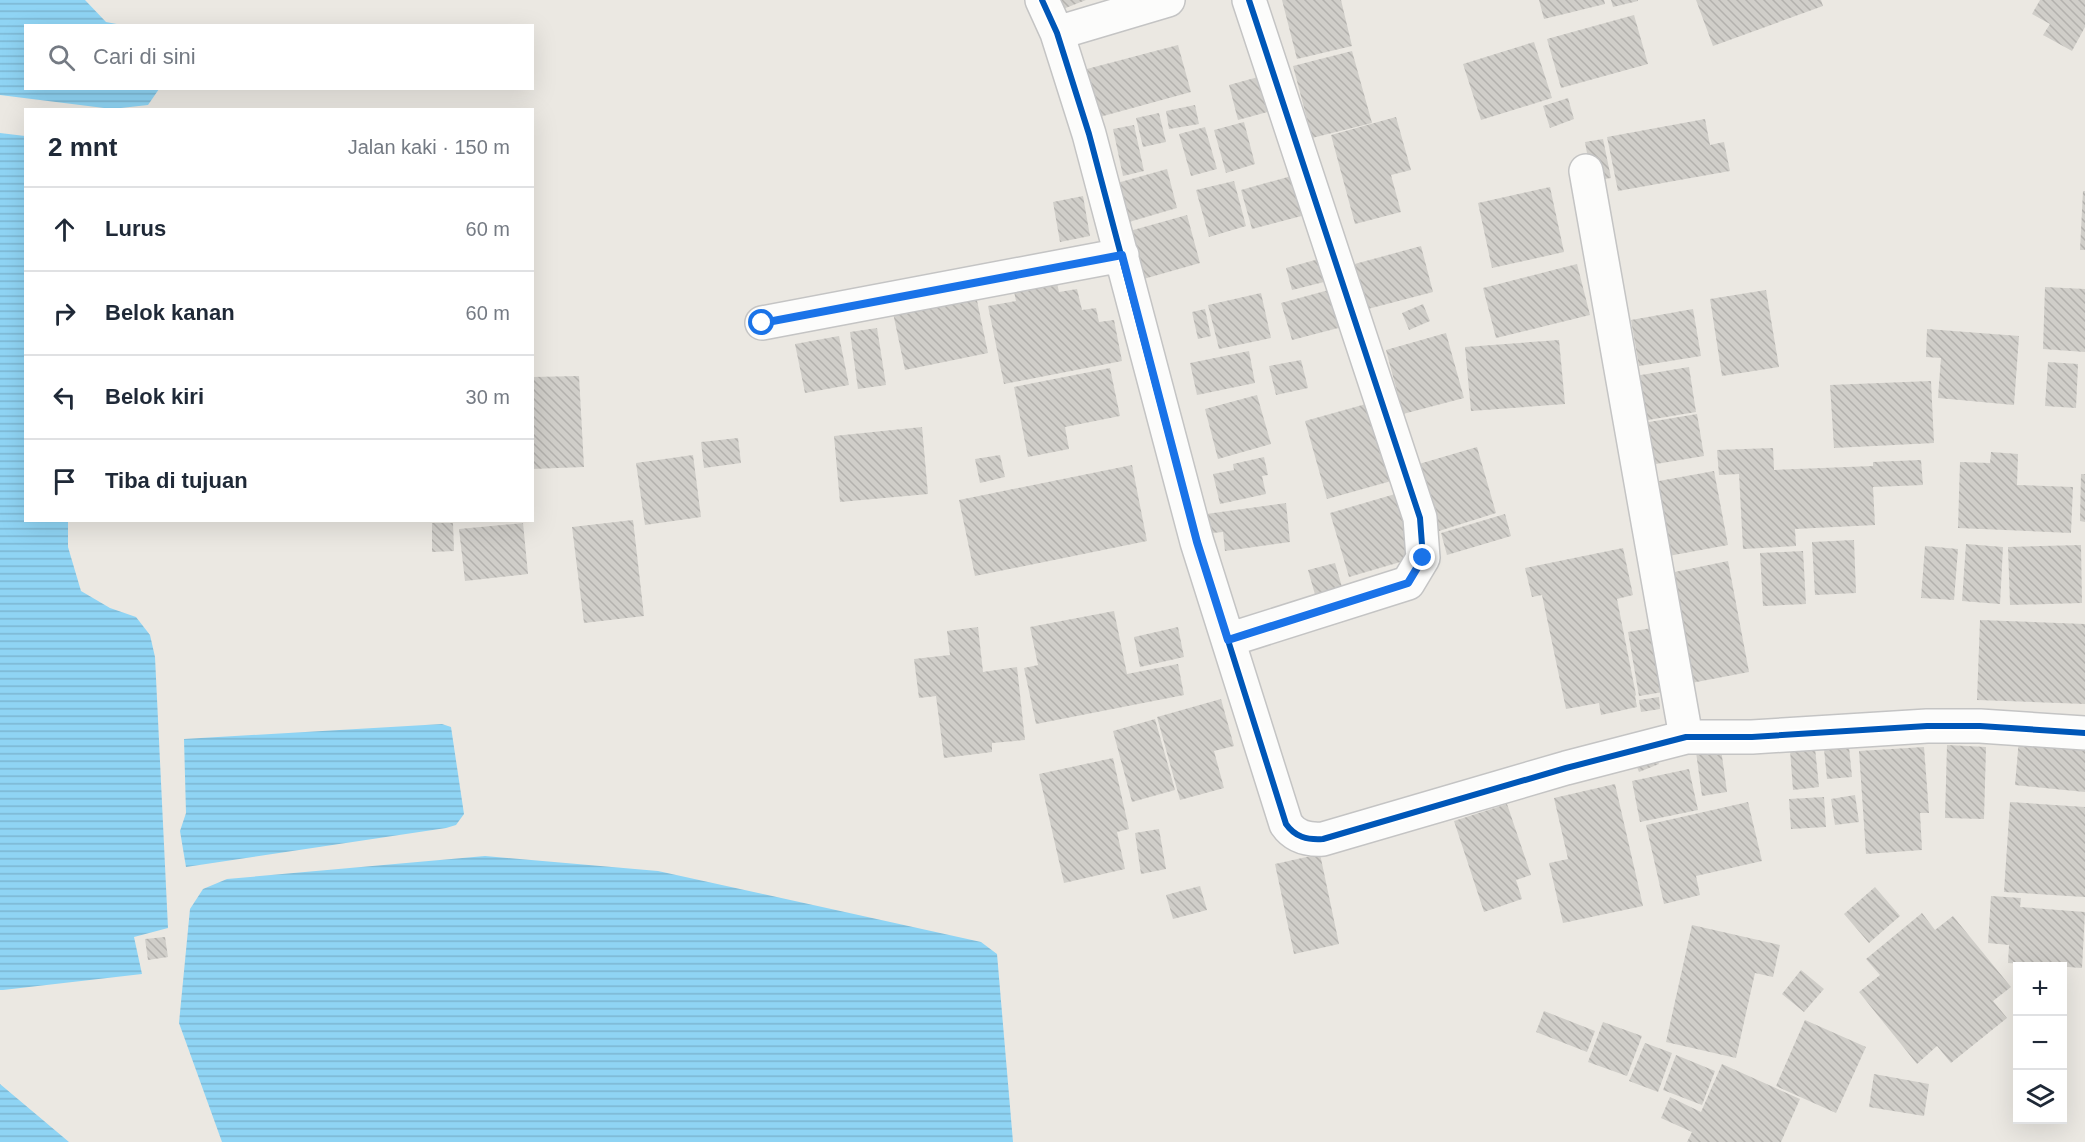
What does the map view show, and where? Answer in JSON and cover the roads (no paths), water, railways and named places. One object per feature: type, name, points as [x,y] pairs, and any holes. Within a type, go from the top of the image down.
[{"type":"street","points":[[1042,0],[1057,33],[1089,134],[1197,542],[1286,824],[1291,830],[1309,840],[1323,838],[1566,768],[1686,737],[1752,737],[1927,726],[1980,726],[2085,733]]},
{"type":"street","points":[[1057,33],[1168,0]]},
{"type":"street","points":[[1228,640],[1408,583],[1423,558],[1420,518],[1249,0]]},
{"type":"street","points":[[1586,171],[1686,737]]},
{"type":"street","points":[[762,323],[1122,255]]},
{"type":"water","points":[[0,0],[85,0],[106,22],[117,24],[24,24],[24,90],[158,90],[148,105],[121,108],[104,108],[0,95]]},
{"type":"water","points":[[0,133],[24,136],[24,522],[68,522],[68,547],[81,591],[110,608],[136,617],[150,635],[155,657],[168,928],[134,937],[142,974],[0,990]]},
{"type":"water","points":[[442,724],[451,727],[464,814],[456,825],[186,867],[180,831],[186,813],[184,739]]},
{"type":"water","points":[[485,856],[658,871],[981,942],[997,954],[1013,1142],[222,1142],[179,1023],[190,909],[203,889],[227,879]]},
{"type":"water","points":[[0,1084],[69,1142],[0,1142]]}]
